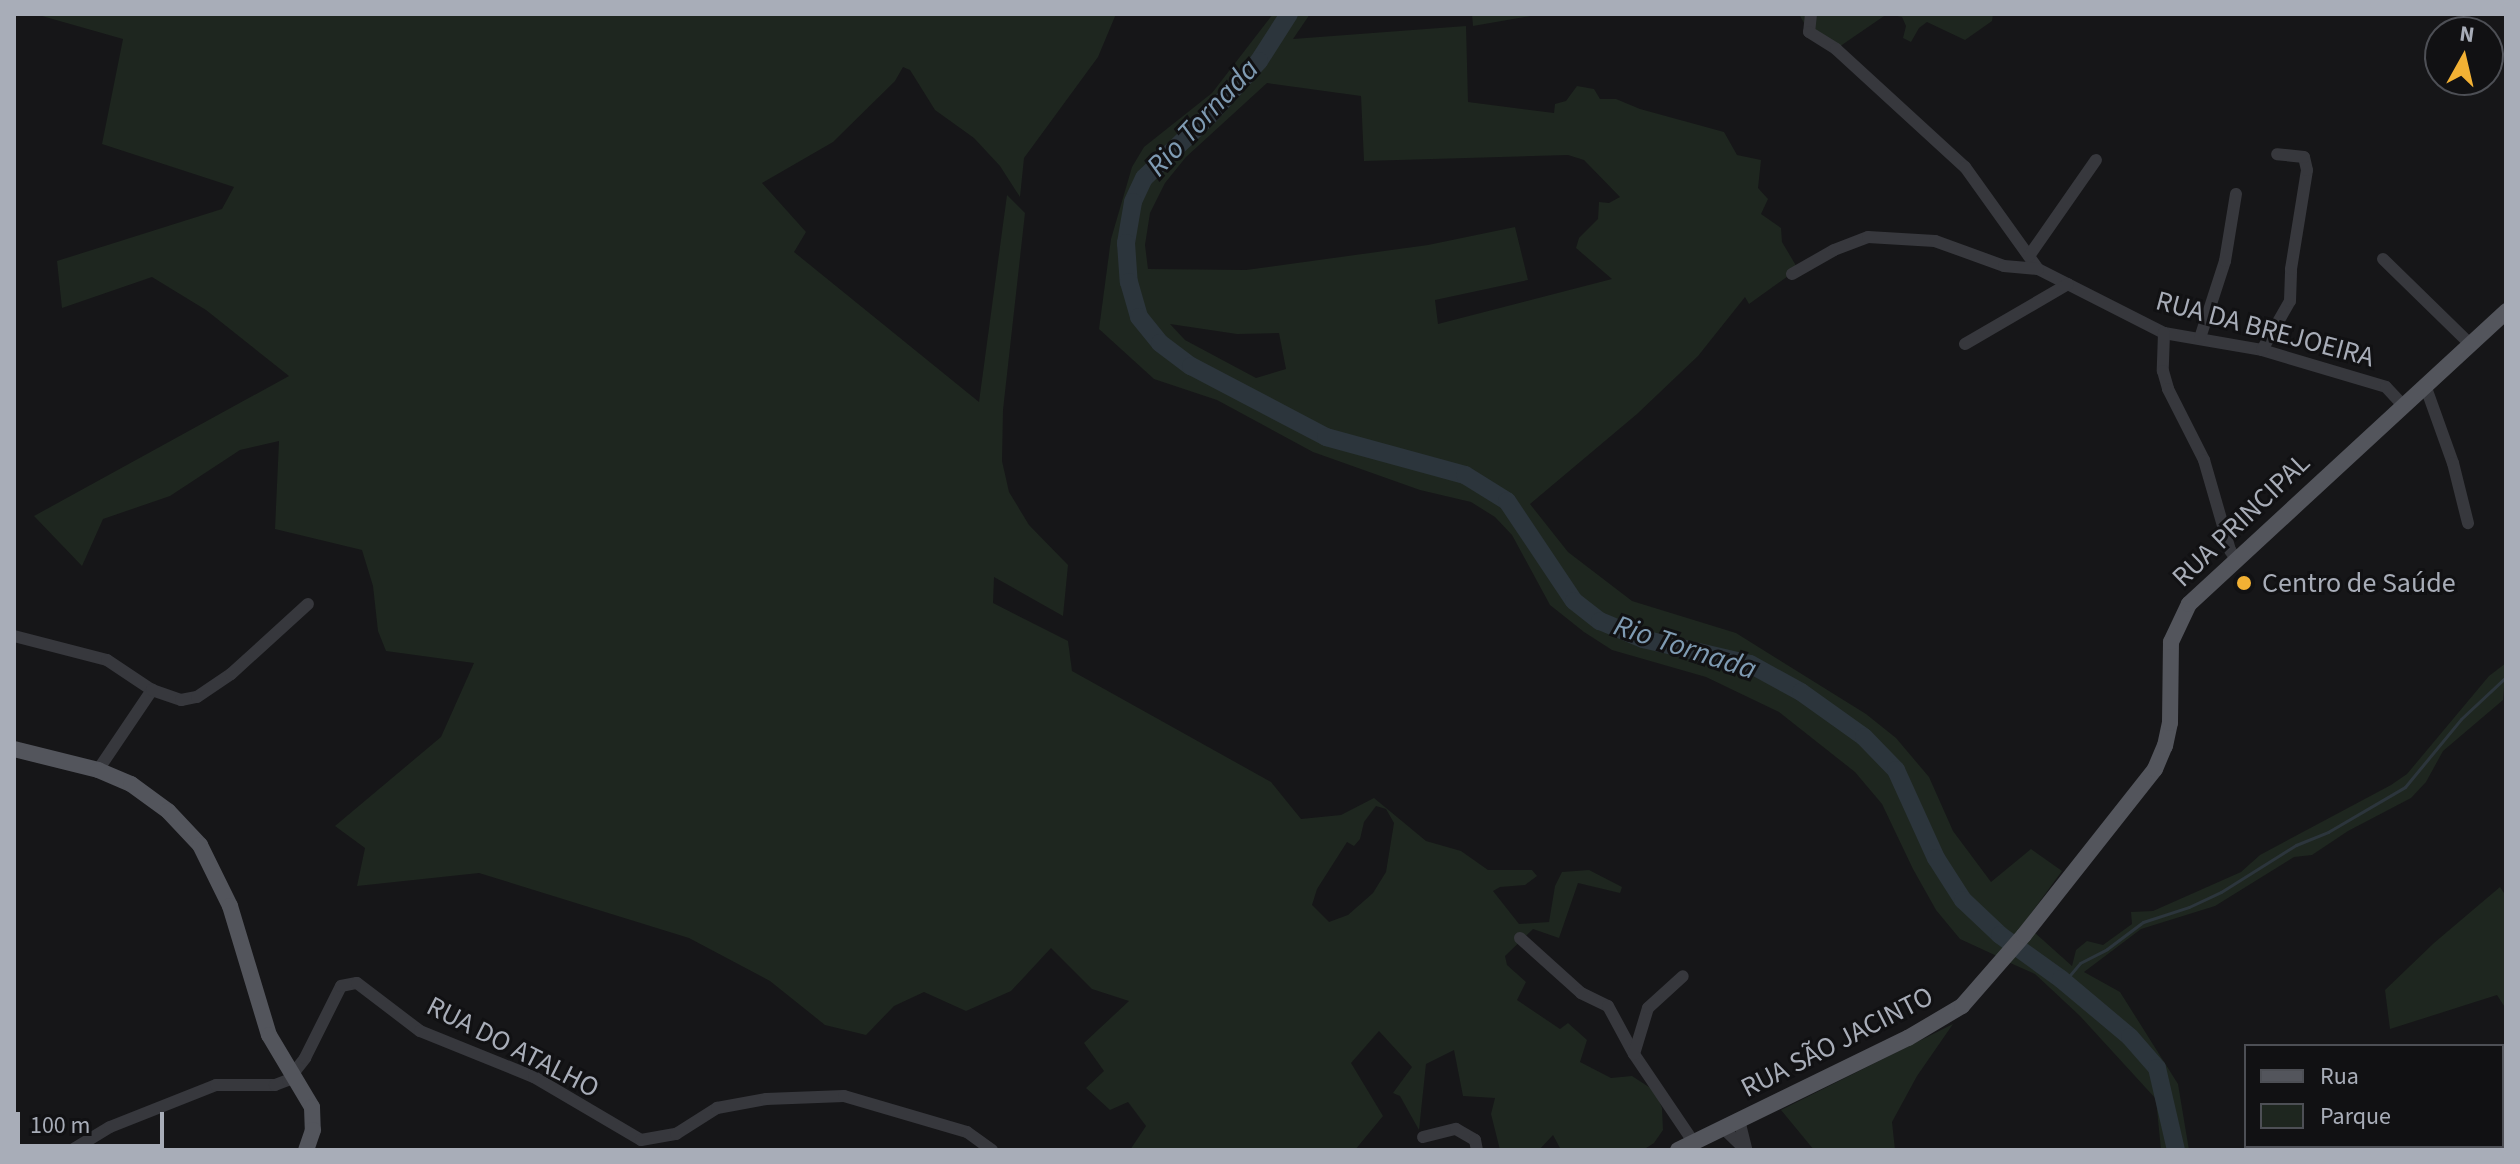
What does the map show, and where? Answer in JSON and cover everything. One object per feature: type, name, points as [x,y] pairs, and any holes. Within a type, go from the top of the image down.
[{"type":"main road","name":"RUA PRINCIPAL","points":[[2004,959],[2155,769],[2170,723],[2169,653],[2173,632],[2189,604],[2235,558],[2470,344],[2504,317]]},
{"type":"main road","points":[[14,749],[98,770],[156,800],[200,845],[230,906],[269,1035],[312,1107],[313,1130],[306,1150]]},
{"type":"main road","name":"RUA SÃO JACINTO","points":[[1686,1146],[1944,1019],[1962,1006],[2004,959]]},
{"type":"street","name":"RUA DA BREJOEIRA","points":[[1811,14],[1809,32],[1836,49],[1965,167],[2038,269],[2164,333],[2262,350],[2386,387],[2403,405]]},
{"type":"street","points":[[2262,350],[2290,301],[2291,269],[2307,170],[2304,157],[2277,154]]},
{"type":"street","points":[[2029,256],[2096,160]]},
{"type":"street","points":[[2200,338],[2225,261],[2236,194]]},
{"type":"street","points":[[1792,274],[1834,250],[1868,237],[1935,241],[2004,266],[2038,269]]},
{"type":"street","points":[[2383,259],[2470,344]]},
{"type":"street","points":[[1965,344],[2068,284]]},
{"type":"street","points":[[2164,333],[2163,371],[2168,389],[2204,460],[2235,558]]},
{"type":"street","points":[[2425,385],[2453,463],[2468,523]]},
{"type":"street","points":[[14,636],[107,660],[152,690],[181,700],[197,697],[231,674],[308,604]]},
{"type":"street","points":[[98,770],[152,690]]},
{"type":"street","points":[[1520,938],[1581,993],[1608,1006],[1686,1146]]},
{"type":"street","points":[[1634,1054],[1648,1008],[1683,976]]},
{"type":"street","name":"RUA DO ATALHO","points":[[294,1076],[341,986],[357,983],[420,1031],[534,1077],[641,1140],[676,1134],[717,1108],[766,1099],[844,1096],[967,1132],[992,1150]]},
{"type":"street","points":[[72,1150],[110,1127],[216,1085],[275,1085],[294,1076]]},
{"type":"street","points":[[1739,1120],[1746,1150]]},
{"type":"street","points":[[1723,1128],[1746,1150]]},
{"type":"street","points":[[1423,1137],[1456,1129],[1475,1140],[1477,1150]]},
{"type":"green space","points":[[35,14],[1116,14],[1098,57],[1024,158],[1020,197],[1000,166],[974,138],[935,110],[910,70],[903,67],[895,81],[833,142],[762,183],[806,232],[794,252],[979,402],[1007,195],[1025,213],[1003,410],[1002,461],[1009,492],[1029,525],[1068,565],[1063,616],[994,577],[993,603],[1068,641],[1072,671],[1271,782],[1301,819],[1341,815],[1374,798],[1426,841],[1461,851],[1488,870],[1532,870],[1537,876],[1525,885],[1500,887],[1493,891],[1519,924],[1549,922],[1555,886],[1562,872],[1589,870],[1622,887],[1620,893],[1578,883],[1559,938],[1533,929],[1505,956],[1507,965],[1526,982],[1517,1000],[1560,1029],[1568,1023],[1587,1040],[1580,1062],[1611,1078],[1632,1076],[1655,1091],[1662,1108],[1663,1130],[1654,1143],[1643,1150],[1561,1150],[1553,1135],[1539,1150],[1500,1150],[1491,1114],[1495,1098],[1463,1096],[1454,1050],[1426,1064],[1419,1130],[1400,1096],[1393,1093],[1412,1067],[1379,1031],[1351,1063],[1383,1116],[1355,1150],[1130,1150],[1146,1126],[1128,1102],[1110,1110],[1086,1088],[1104,1071],[1084,1043],[1129,1001],[1092,989],[1051,948],[1011,991],[966,1011],[924,992],[894,1006],[866,1035],[825,1025],[770,981],[689,938],[479,873],[357,886],[365,848],[335,826],[441,737],[474,663],[386,651],[378,631],[373,586],[362,550],[275,529],[279,441],[240,450],[170,496],[103,519],[82,566],[34,516],[289,376],[206,310],[152,277],[62,308],[57,261],[222,209],[234,187],[102,144],[123,39]],"holes":[[[1376,806],[1386,809],[1394,823],[1386,872],[1373,893],[1348,915],[1329,922],[1312,905],[1317,889],[1347,842],[1354,846],[1360,839],[1364,822]]]},
{"type":"green space","points":[[1273,14],[1310,14],[1293,39],[1466,26],[1468,102],[1554,113],[1555,104],[1566,101],[1577,86],[1594,89],[1600,99],[1616,99],[1640,109],[1724,132],[1737,155],[1761,160],[1758,188],[1768,199],[1761,214],[1781,228],[1782,242],[1798,269],[1749,304],[1745,297],[1698,356],[1637,414],[1530,504],[1568,552],[1632,601],[1736,633],[1866,714],[1896,738],[1929,777],[1953,831],[1991,882],[2031,849],[2062,871],[1999,957],[1960,939],[1936,910],[1882,804],[1855,772],[1779,712],[1706,677],[1612,650],[1584,632],[1550,605],[1512,535],[1495,517],[1471,502],[1420,490],[1313,452],[1217,400],[1154,379],[1099,329],[1111,239],[1132,167],[1144,147],[1212,93]],"holes":[[[1267,83],[1361,96],[1364,161],[1568,155],[1584,160],[1620,197],[1609,203],[1599,202],[1598,219],[1579,238],[1576,248],[1612,279],[1438,324],[1435,300],[1528,280],[1515,227],[1428,245],[1246,270],[1148,269],[1145,245],[1150,213],[1165,183],[1186,157]],[[1170,324],[1237,334],[1279,333],[1286,369],[1256,378],[1185,340]]]},
{"type":"green space","points":[[1472,14],[1542,14],[1473,26]]},
{"type":"green space","points":[[1799,14],[1887,14],[1836,49],[1809,32]]},
{"type":"green space","points":[[1887,14],[1993,14],[1992,21],[1965,40],[1927,22],[1919,28],[1911,42],[1903,38],[1906,26],[1902,17]]},
{"type":"green space","points":[[2506,663],[2503,700],[2443,751],[2426,782],[2411,798],[2348,831],[2312,855],[2294,857],[2215,906],[2141,929],[2084,972],[2120,992],[2178,1084],[2189,1150],[2161,1150],[2156,1099],[2080,1016],[2035,974],[2008,962],[2034,932],[2072,966],[2076,950],[2087,941],[2103,945],[2132,924],[2131,912],[2153,911],[2241,872],[2260,855],[2391,785],[2407,774],[2489,676]]},
{"type":"green space","points":[[2500,887],[2506,896],[2506,1009],[2497,995],[2390,1029],[2385,990]]},
{"type":"green space","points":[[1953,1024],[1917,1076],[1892,1122],[1895,1150],[1814,1150],[1781,1110]]},
{"type":"waterway","name":"Rio Tornada","points":[[1289,14],[1259,61],[1210,115],[1144,178],[1133,202],[1126,243],[1129,282],[1139,317],[1160,343],[1191,366],[1326,437],[1465,475],[1507,501],[1574,601],[1600,621],[1643,639],[1750,664],[1801,692],[1864,737],[1896,770],[1936,858],[1963,900],[2000,935],[2061,979],[2130,1037],[2157,1068],[2176,1150]]},
{"type":"waterway","points":[[2065,981],[2080,963],[2107,949],[2143,922],[2189,907],[2221,892],[2296,845],[2328,832],[2405,787],[2461,719],[2506,677]]},
{"type":"place","name":"Centro de Saúde","points":[[2244,583]]}]
